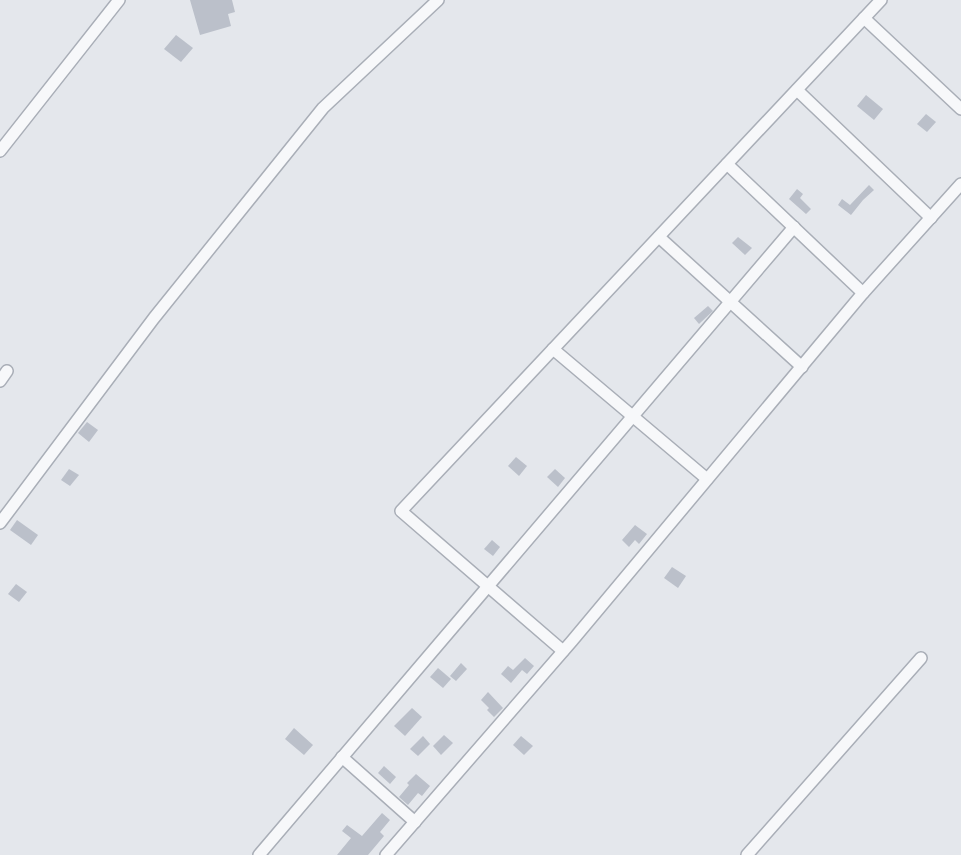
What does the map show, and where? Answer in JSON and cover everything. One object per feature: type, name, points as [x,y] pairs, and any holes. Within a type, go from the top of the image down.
[{"type":"street","points":[[0,151],[119,0]]},
{"type":"street","points":[[0,523],[154,318],[323,108],[438,0]]},
{"type":"street","points":[[563,651],[401,511],[881,0]]},
{"type":"street","points":[[864,18],[961,108]]},
{"type":"street","points":[[796,90],[931,218]]},
{"type":"street","points":[[727,164],[863,293]]},
{"type":"street","points":[[386,855],[563,651],[863,293],[961,184]]},
{"type":"street","points":[[259,855],[794,228]]},
{"type":"street","points":[[659,236],[802,366]]},
{"type":"street","points":[[553,349],[707,479]]},
{"type":"street","points":[[0,381],[7,371]]},
{"type":"street","points":[[747,855],[921,658]]},
{"type":"street","points":[[342,758],[415,822]]},
{"type":"building","points":[[190,0],[232,0],[235,12],[228,14],[231,26],[200,35]]},
{"type":"building","points":[[176,35],[193,48],[181,62],[164,49]]},
{"type":"building","points":[[866,95],[883,109],[874,120],[857,106]]},
{"type":"building","points":[[926,114],[936,122],[927,132],[917,124]]},
{"type":"building","points":[[869,185],[874,190],[851,215],[838,205],[842,199],[850,205]]},
{"type":"building","points":[[797,189],[803,194],[800,198],[811,209],[806,214],[789,199]]},
{"type":"building","points":[[738,237],[752,248],[745,255],[732,243]]},
{"type":"building","points":[[708,306],[713,311],[699,324],[694,318]]},
{"type":"building","points":[[87,422],[98,430],[89,442],[78,433]]},
{"type":"building","points":[[516,457],[527,466],[519,476],[508,466]]},
{"type":"building","points":[[69,469],[79,475],[70,486],[61,480]]},
{"type":"building","points":[[555,469],[565,478],[558,487],[547,477]]},
{"type":"building","points":[[17,520],[38,535],[31,545],[10,530]]},
{"type":"building","points":[[635,525],[647,534],[639,544],[635,540],[629,547],[622,540]]},
{"type":"building","points":[[492,540],[500,547],[493,556],[484,549]]},
{"type":"building","points":[[672,567],[686,576],[678,588],[664,578]]},
{"type":"building","points":[[16,584],[27,592],[19,602],[8,594]]},
{"type":"building","points":[[525,658],[534,666],[527,674],[522,670],[511,683],[501,674],[508,666],[513,670]]},
{"type":"building","points":[[461,663],[467,669],[456,681],[450,676]]},
{"type":"building","points":[[438,668],[451,679],[443,688],[430,677]]},
{"type":"building","points":[[488,692],[503,708],[494,717],[481,700]]},
{"type":"building","points":[[412,708],[422,717],[405,736],[394,726]]},
{"type":"building","points":[[294,728],[313,745],[304,755],[285,739]]},
{"type":"building","points":[[444,735],[453,743],[441,755],[433,746]]},
{"type":"building","points":[[423,736],[430,744],[418,756],[410,749]]},
{"type":"building","points":[[521,736],[533,746],[524,755],[513,745]]},
{"type":"building","points":[[384,766],[396,777],[390,784],[378,773]]},
{"type":"building","points":[[416,774],[430,786],[422,796],[418,793],[408,805],[399,797],[409,785],[407,783]]},
{"type":"building","points":[[382,813],[390,820],[380,832],[384,836],[368,855],[337,855],[351,838],[342,831],[347,825],[362,836]]}]
